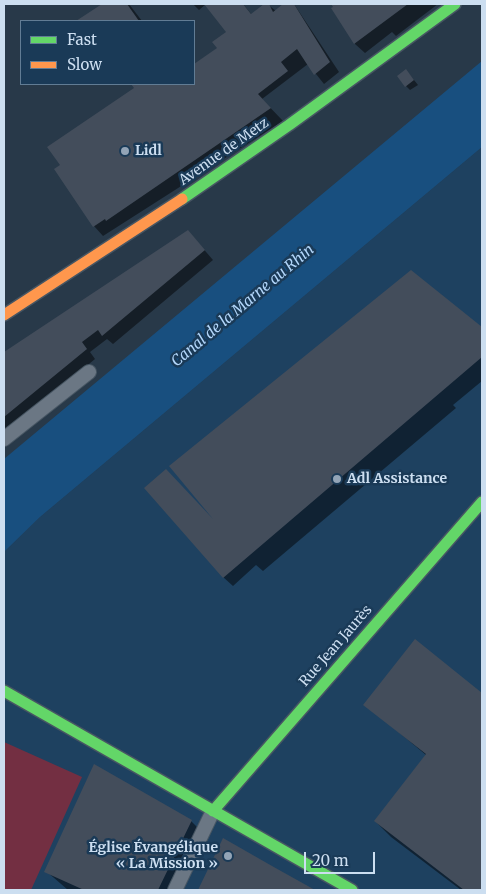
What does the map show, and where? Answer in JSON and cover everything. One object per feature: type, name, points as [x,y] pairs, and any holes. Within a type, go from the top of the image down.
[{"type":"street","name":"Avenue de Metz","points":[[4,315],[156,218],[230,168],[455,4]]},
{"type":"street","name":"Rue Jean Jaurès","points":[[213,811],[482,502]]},
{"type":"street","points":[[4,691],[352,890]]},
{"type":"lane","points":[[4,440],[89,372]]},
{"type":"lane","points":[[175,890],[213,811]]},
{"type":"shaded area","points":[[482,147],[482,890],[4,890],[4,552],[40,517]]},
{"type":"shaded area","points":[[4,742],[82,777],[31,890],[4,890]]},
{"type":"water","name":"Canal de la Marne au Rhin","points":[[482,61],[482,147],[40,517],[4,552],[4,459]]},
{"type":"building","points":[[102,4],[127,4],[138,20],[78,20]]},
{"type":"building","points":[[204,4],[243,4],[251,14],[264,4],[269,4],[273,12],[283,4],[294,4],[330,62],[314,75],[297,49],[281,62],[288,71],[258,94],[271,108],[106,221],[105,219],[93,227],[54,169],[60,165],[47,147],[134,88],[132,85],[195,85],[195,63],[217,48],[212,42],[226,32]]},
{"type":"building","points":[[331,4],[408,4],[354,44],[331,8],[333,7]]},
{"type":"building","points":[[406,69],[414,80],[405,87],[397,76]]},
{"type":"building","points":[[188,230],[205,250],[102,336],[98,330],[82,342],[87,349],[4,417],[4,352]]},
{"type":"building","points":[[411,270],[482,327],[482,357],[223,578],[144,488],[166,469],[213,519],[169,466]]},
{"type":"building","points":[[415,639],[482,693],[482,890],[464,890],[374,821],[426,754],[363,705]]},
{"type":"building","points":[[94,764],[192,820],[158,890],[84,890],[44,872]]},
{"type":"building","points":[[223,838],[272,866],[315,890],[198,890]]},
{"type":"traffic: fast","points":[[182,199],[289,125],[455,4]]},
{"type":"traffic: fast","points":[[213,811],[482,502]]},
{"type":"traffic: fast","points":[[4,691],[352,890]]},
{"type":"traffic: slow","points":[[4,315],[182,199]]},
{"type":"place","name":"Lidl","points":[[125,151]]},
{"type":"place","name":"Adl Assistance","points":[[337,479]]},
{"type":"place","name":"Église Évangélique « La Mission »","points":[[228,856]]}]
